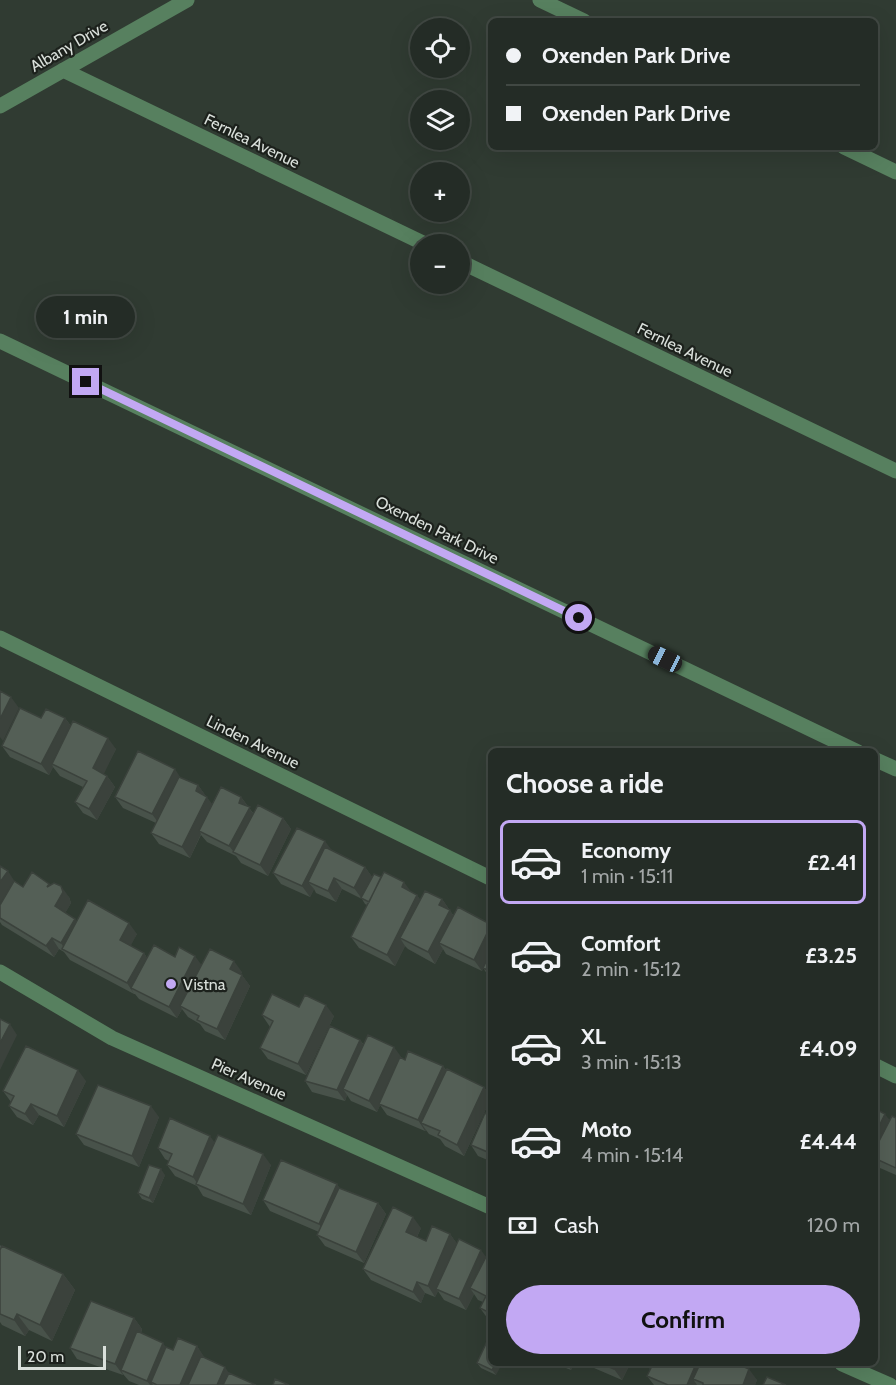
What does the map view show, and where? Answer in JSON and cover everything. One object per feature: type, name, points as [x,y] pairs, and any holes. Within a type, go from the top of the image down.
[{"type":"street","name":"Albany Drive","points":[[0,106],[187,0]]},
{"type":"street","points":[[540,0],[578,18]]},
{"type":"street","name":"Fernlea Avenue","points":[[63,70],[410,237]]},
{"type":"street","points":[[850,150],[896,172]]},
{"type":"street","name":"Fernlea Avenue","points":[[470,266],[896,471]]},
{"type":"street","name":"Oxenden Park Drive","points":[[0,341],[850,748]]},
{"type":"street","name":"Linden Avenue","points":[[0,638],[488,877]]},
{"type":"street","points":[[878,761],[896,770]]},
{"type":"street","name":"Pier Avenue","points":[[0,972],[112,1038],[488,1206]]},
{"type":"street","points":[[878,1067],[896,1076]]},
{"type":"street","points":[[847,1366],[890,1385]]},
{"type":"building","points":[[0,691],[11,697],[0,719]]},
{"type":"building","points":[[20,708],[41,718],[46,709],[65,718],[41,764],[2,746]]},
{"type":"building","points":[[73,721],[108,738],[93,768],[107,776],[89,809],[75,802],[87,781],[52,764]]},
{"type":"building","points":[[138,751],[175,769],[152,814],[115,797]]},
{"type":"building","points":[[179,777],[198,785],[196,791],[207,797],[182,847],[151,833]]},
{"type":"building","points":[[221,787],[241,797],[239,803],[250,807],[229,846],[199,831]]},
{"type":"building","points":[[258,805],[283,818],[260,865],[233,852]]},
{"type":"building","points":[[297,828],[325,841],[302,886],[273,873]]},
{"type":"building","points":[[325,847],[365,867],[354,888],[334,878],[328,891],[308,882]]},
{"type":"building","points":[[0,866],[8,871],[0,882]]},
{"type":"building","points":[[32,872],[49,884],[47,887],[54,883],[61,886],[63,892],[55,906],[75,919],[61,943],[52,938],[46,946],[0,918],[0,905],[14,881],[23,887]]},
{"type":"building","points":[[384,872],[404,882],[402,887],[417,895],[387,955],[351,937]]},
{"type":"building","points":[[374,874],[381,877],[369,902],[361,898]]},
{"type":"building","points":[[425,891],[442,899],[439,905],[450,910],[428,952],[400,938]]},
{"type":"building","points":[[88,900],[129,923],[120,940],[144,953],[127,983],[62,949]]},
{"type":"building","points":[[458,907],[488,923],[488,931],[474,960],[439,943]]},
{"type":"building","points":[[154,945],[175,957],[179,947],[195,956],[169,1007],[131,988]]},
{"type":"building","points":[[210,949],[234,961],[230,969],[242,975],[217,1029],[197,1020],[199,1016],[180,1006]]},
{"type":"building","points":[[488,958],[488,970],[483,968]]},
{"type":"building","points":[[272,994],[299,1007],[305,995],[326,1005],[298,1064],[260,1048],[273,1021],[262,1015]]},
{"type":"building","points":[[0,1019],[10,1024],[0,1043]]},
{"type":"building","points":[[330,1026],[360,1040],[337,1090],[305,1081]]},
{"type":"building","points":[[368,1035],[394,1047],[369,1101],[343,1089]]},
{"type":"building","points":[[26,1046],[78,1070],[57,1116],[31,1104],[25,1114],[9,1106],[14,1096],[3,1091]]},
{"type":"building","points":[[408,1051],[443,1066],[418,1120],[379,1104],[400,1057],[405,1060]]},
{"type":"building","points":[[447,1069],[484,1087],[457,1145],[438,1135],[440,1131],[421,1123]]},
{"type":"building","points":[[98,1085],[151,1106],[132,1156],[76,1134]]},
{"type":"building","points":[[878,1110],[885,1114],[878,1128]]},
{"type":"building","points":[[485,1113],[488,1114],[488,1152],[471,1145]]},
{"type":"building","points":[[892,1116],[896,1118],[896,1168],[878,1160],[878,1143]]},
{"type":"building","points":[[170,1118],[210,1136],[193,1177],[167,1165],[172,1154],[158,1148]]},
{"type":"building","points":[[218,1135],[263,1154],[243,1204],[196,1184]]},
{"type":"building","points":[[281,1160],[337,1184],[319,1224],[263,1200]]},
{"type":"building","points":[[149,1165],[161,1169],[149,1198],[138,1193]]},
{"type":"building","points":[[339,1188],[378,1203],[356,1252],[317,1235]]},
{"type":"building","points":[[393,1207],[413,1217],[406,1232],[426,1241],[432,1226],[450,1234],[428,1286],[417,1282],[413,1292],[363,1269]]},
{"type":"building","points":[[459,1239],[481,1250],[459,1299],[436,1289]]},
{"type":"building","points":[[2,1246],[63,1274],[40,1325],[17,1314],[14,1320],[0,1314],[0,1250]]},
{"type":"building","points":[[488,1253],[488,1312],[480,1308],[486,1296],[470,1288]]},
{"type":"building","points":[[91,1301],[134,1318],[115,1364],[70,1348]]},
{"type":"building","points":[[137,1331],[163,1343],[147,1381],[121,1370]]},
{"type":"building","points":[[178,1338],[197,1346],[180,1385],[157,1385],[151,1382],[166,1347],[173,1350]]},
{"type":"building","points":[[488,1339],[488,1366],[494,1366],[492,1370],[477,1363]]},
{"type":"building","points":[[201,1356],[225,1367],[217,1385],[188,1385]]},
{"type":"building","points":[[652,1366],[695,1366],[687,1385],[668,1385],[647,1376]]},
{"type":"building","points":[[699,1366],[742,1366],[749,1369],[743,1385],[703,1385],[693,1379]]},
{"type":"building","points":[[229,1373],[256,1385],[223,1385]]},
{"type":"building","points":[[767,1377],[786,1385],[763,1385]]},
{"type":"building","points":[[275,1379],[289,1385],[273,1385]]},
{"type":"place","name":"Vistna","points":[[171,984]]},
{"type":"route","points":[[86,382],[579,618]]}]
